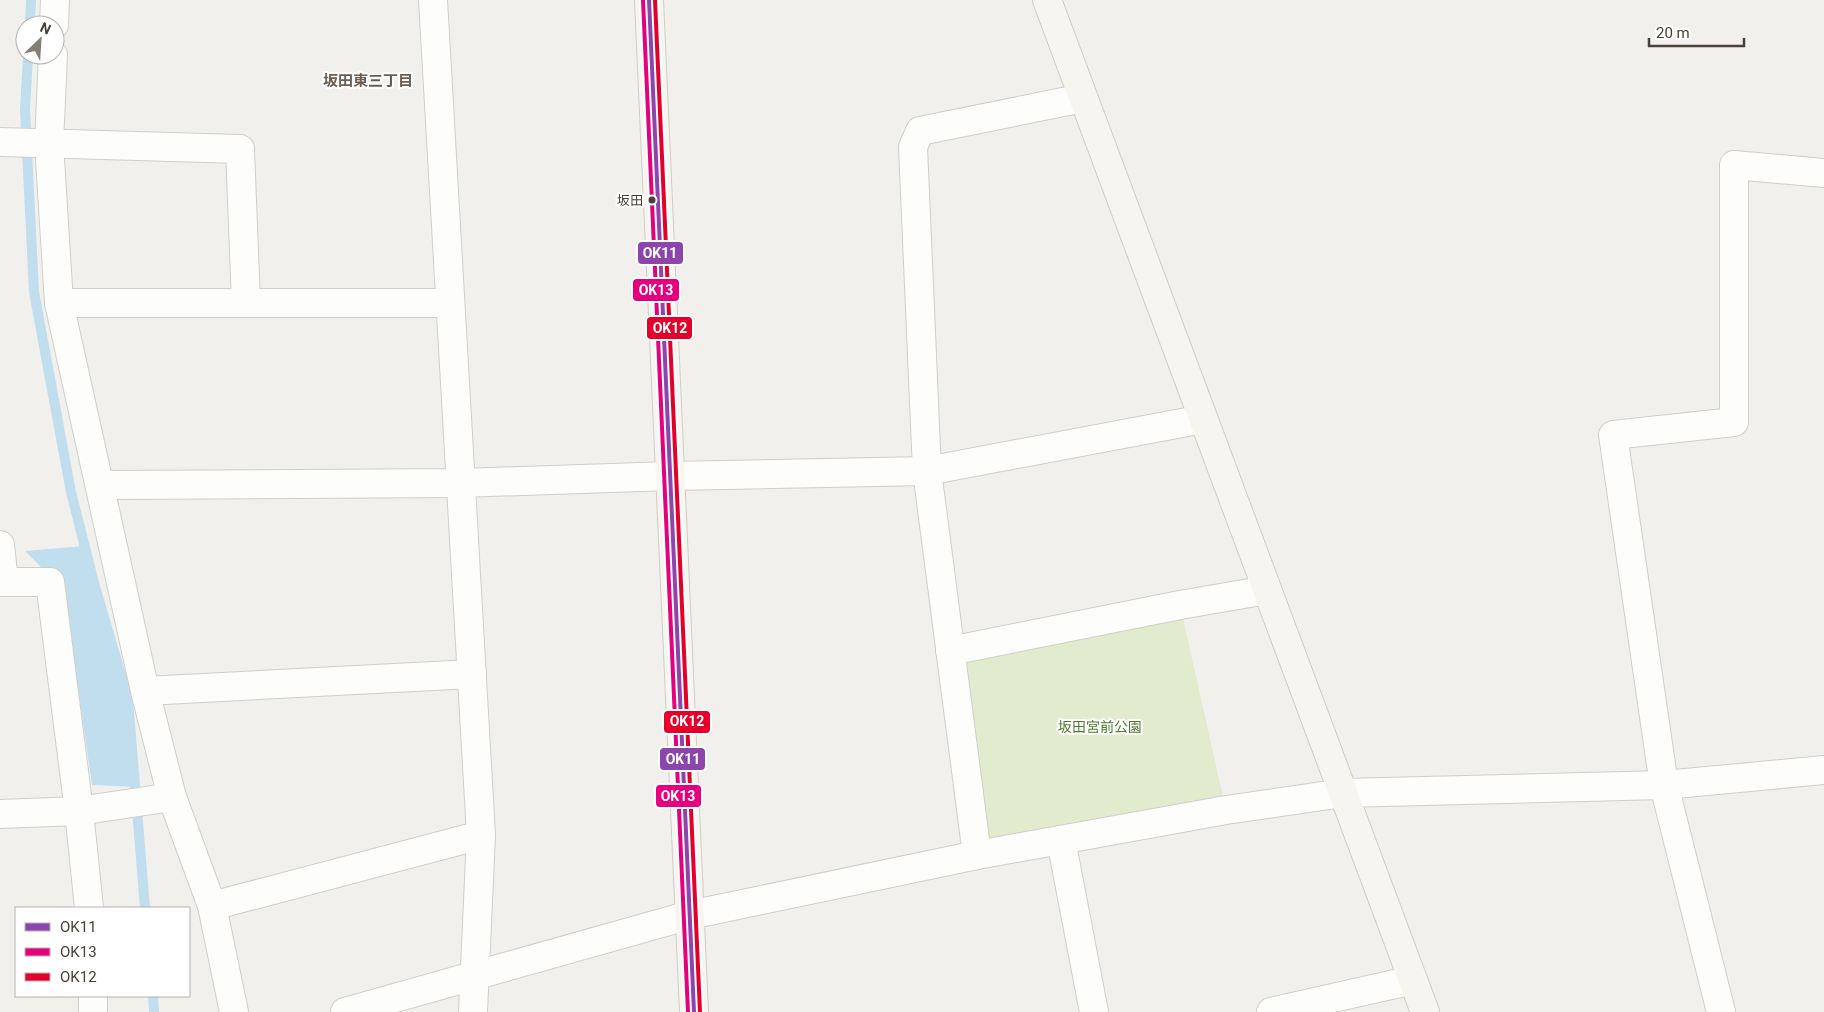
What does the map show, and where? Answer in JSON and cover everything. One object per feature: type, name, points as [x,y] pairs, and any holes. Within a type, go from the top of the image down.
[{"type":"street","points":[[54,15],[55,0]]},
{"type":"street","points":[[433,0],[481,835],[472,1012]]},
{"type":"street","points":[[648,0],[694,1012]]},
{"type":"street","points":[[1047,0],[1425,1012]]},
{"type":"street","points":[[53,65],[49,143],[59,303],[145,691],[172,797],[212,906],[234,1012]]},
{"type":"street","points":[[977,855],[926,471],[913,147],[920,132],[1083,98]]},
{"type":"street","points":[[0,142],[240,150],[246,303]]},
{"type":"street","points":[[1721,1012],[1664,786],[1613,435],[1734,422],[1734,165],[1824,173]]},
{"type":"street","points":[[59,303],[450,303]]},
{"type":"street","points":[[100,485],[461,483],[670,476],[926,471],[1203,419]]},
{"type":"street","points":[[0,545],[2,582],[50,582],[79,811],[88,907]]},
{"type":"street","points":[[950,651],[1180,604],[1267,590]]},
{"type":"street","points":[[145,691],[472,674]]},
{"type":"street","points":[[345,1012],[690,915],[977,855],[1226,810],[1343,793],[1664,786],[1824,770]]},
{"type":"street","points":[[0,814],[79,811],[172,797]]},
{"type":"street","points":[[212,906],[481,835]]},
{"type":"street","points":[[1061,840],[1094,1012]]},
{"type":"street","points":[[1271,1012],[1414,980]]},
{"type":"street","points":[[92,1012],[94,997]]},
{"type":"green space","name":"坂田宮前公園","points":[[1180,605],[1226,810],[977,855],[950,651]]},
{"type":"water","points":[[84,546],[126,693],[135,787],[92,785],[64,590],[25,551]]},
{"type":"waterway","points":[[30,15],[31,0]]},
{"type":"waterway","points":[[27,65],[25,110],[34,292],[71,492],[94,583],[128,699],[145,907]]},
{"type":"waterway","points":[[153,997],[154,1012]]},
{"type":"transit line","name":"OK13","points":[[643,0],[688,1012]]},
{"type":"transit line","name":"OK11","points":[[649,0],[694,1012]]},
{"type":"transit line","name":"OK12","points":[[655,0],[700,1012]]},
{"type":"place","name":"坂田","points":[[652,200]]},
{"type":"district","name":"坂田東三丁目","points":[[368,81]]}]
